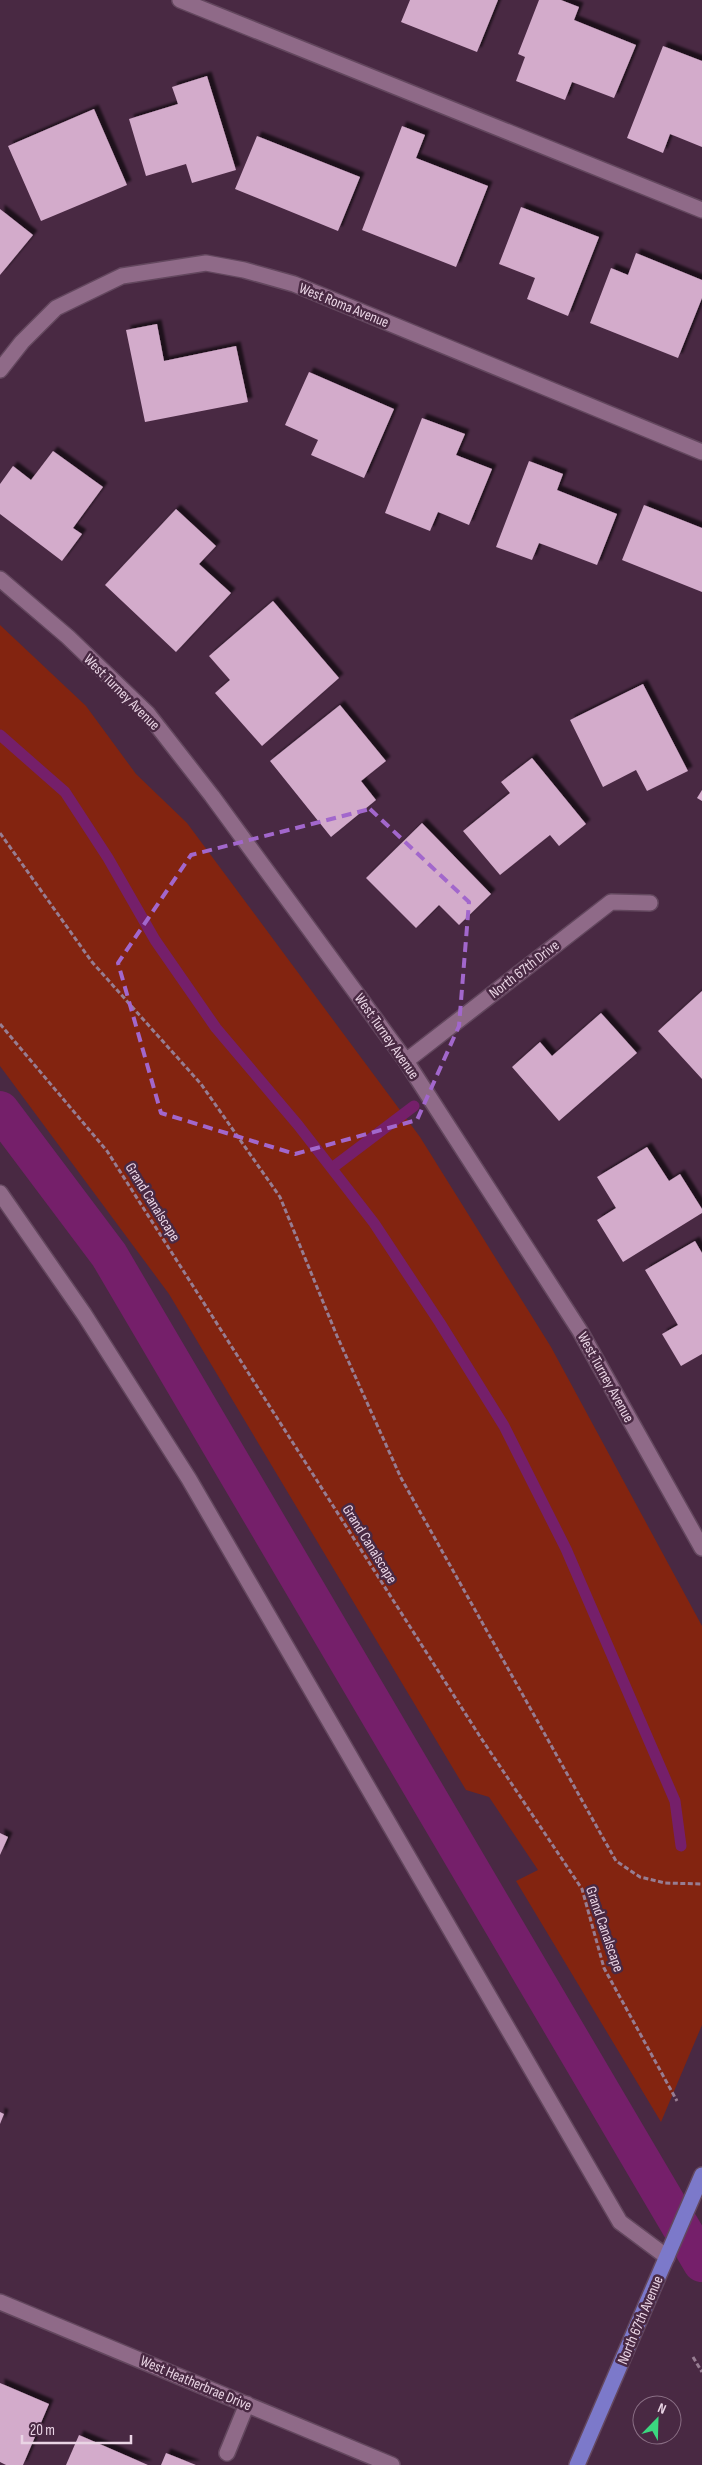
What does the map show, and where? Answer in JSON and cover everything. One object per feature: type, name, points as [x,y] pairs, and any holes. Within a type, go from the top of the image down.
[{"type":"main road","name":"North 67th Avenue","points":[[578,2465],[702,2175]]},
{"type":"street","points":[[180,0],[702,210]]},
{"type":"street","name":"West Roma Avenue","points":[[0,370],[22,342],[56,308],[122,276],[206,263],[244,270],[294,284],[702,452]]},
{"type":"street","name":"West Turney Avenue","points":[[0,579],[68,637],[148,714],[212,796],[406,1061],[580,1330],[702,1548]]},
{"type":"street","name":"North 67th Drive","points":[[406,1061],[611,902],[650,902]]},
{"type":"street","points":[[0,1193],[84,1314],[189,1479],[620,2222],[665,2261]]},
{"type":"street","name":"West Heatherbrae Drive","points":[[0,2302],[392,2465]]},
{"type":"street","points":[[227,2453],[247,2404]]},
{"type":"path","points":[[0,833],[92,962],[201,1084],[280,1197],[337,1336],[401,1478],[616,1861],[640,1877],[664,1883],[702,1884]]},
{"type":"path","name":"Grand Canalscape","points":[[0,1024],[107,1151],[479,1735],[582,1889],[604,1968],[677,2101]]},
{"type":"path","points":[[693,2357],[702,2372]]},
{"type":"highlighted area","points":[[370,809],[469,902],[459,1026],[417,1120],[295,1154],[161,1113],[118,963],[191,855]]},
{"type":"shaded area","points":[[0,625],[86,706],[136,774],[187,823],[420,1137],[551,1347],[702,1626],[702,2025],[661,2122],[516,1881],[538,1870],[489,1797],[466,1790],[169,1294],[0,1066]]},
{"type":"building","points":[[410,0],[498,0],[477,52],[401,22]]},
{"type":"building","points":[[539,0],[561,0],[579,7],[574,20],[636,45],[614,98],[572,82],[565,100],[516,81],[525,57],[518,54]]},
{"type":"building","points":[[663,46],[702,61],[702,147],[670,134],[663,153],[627,138]]},
{"type":"building","points":[[207,76],[236,170],[192,183],[186,164],[146,176],[129,119],[178,104],[172,87]]},
{"type":"building","points":[[94,109],[127,185],[41,221],[8,146]]},
{"type":"building","points":[[402,126],[425,135],[416,158],[488,186],[456,267],[362,230]]},
{"type":"building","points":[[257,136],[360,177],[338,231],[235,189]]},
{"type":"building","points":[[521,207],[599,237],[568,316],[527,299],[535,278],[499,264]]},
{"type":"building","points":[[0,209],[33,235],[0,275]]},
{"type":"building","points":[[636,253],[702,280],[702,298],[678,358],[590,323],[611,268],[628,275]]},
{"type":"building","points":[[157,324],[164,361],[236,346],[248,402],[145,422],[126,330]]},
{"type":"building","points":[[309,372],[394,409],[364,478],[311,455],[318,440],[285,425]]},
{"type":"building","points":[[422,418],[465,434],[456,455],[492,469],[469,525],[438,512],[430,531],[385,513]]},
{"type":"building","points":[[53,451],[103,487],[73,528],[82,534],[62,561],[0,514],[0,484],[13,466],[31,480]]},
{"type":"building","points":[[529,461],[563,474],[557,490],[617,514],[597,565],[539,543],[532,560],[496,547]]},
{"type":"building","points":[[644,505],[702,528],[702,592],[622,560]]},
{"type":"building","points":[[176,509],[216,546],[199,564],[231,593],[176,652],[105,585]]},
{"type":"building","points":[[273,601],[339,678],[262,746],[215,693],[230,680],[209,656]]},
{"type":"building","points":[[643,684],[688,771],[647,791],[636,770],[603,787],[570,720]]},
{"type":"building","points":[[340,705],[386,761],[361,781],[376,800],[331,837],[270,761]]},
{"type":"building","points":[[532,758],[586,824],[559,846],[550,835],[500,875],[463,831],[510,793],[501,782]]},
{"type":"building","points":[[702,790],[702,801],[697,798]]},
{"type":"building","points":[[422,823],[491,894],[459,925],[439,905],[416,928],[366,878]]},
{"type":"building","points":[[702,991],[702,1079],[658,1031]]},
{"type":"building","points":[[601,1013],[637,1053],[559,1121],[512,1067],[540,1042],[552,1056]]},
{"type":"building","points":[[647,1147],[669,1181],[680,1174],[702,1209],[702,1213],[623,1262],[597,1220],[616,1208],[597,1177]]},
{"type":"building","points":[[695,1241],[702,1253],[702,1354],[681,1366],[662,1334],[678,1325],[645,1270]]},
{"type":"building","points":[[0,1833],[8,1837],[0,1855]]},
{"type":"building","points":[[0,2112],[4,2114],[0,2124]]},
{"type":"building","points":[[0,2383],[49,2404],[23,2465],[6,2465],[0,2462]]},
{"type":"building","points":[[79,2435],[148,2465],[66,2465]]},
{"type":"building","points":[[166,2453],[196,2465],[161,2465]]},
{"type":"waterway","points":[[0,735],[65,792],[108,858],[155,940],[216,1028],[298,1125],[374,1223],[440,1323],[504,1426],[566,1549],[675,1801],[681,1846]]},
{"type":"waterway","points":[[332,1168],[414,1106]]},
{"type":"waterway","points":[[0,1110],[109,1255],[702,2263]]}]
